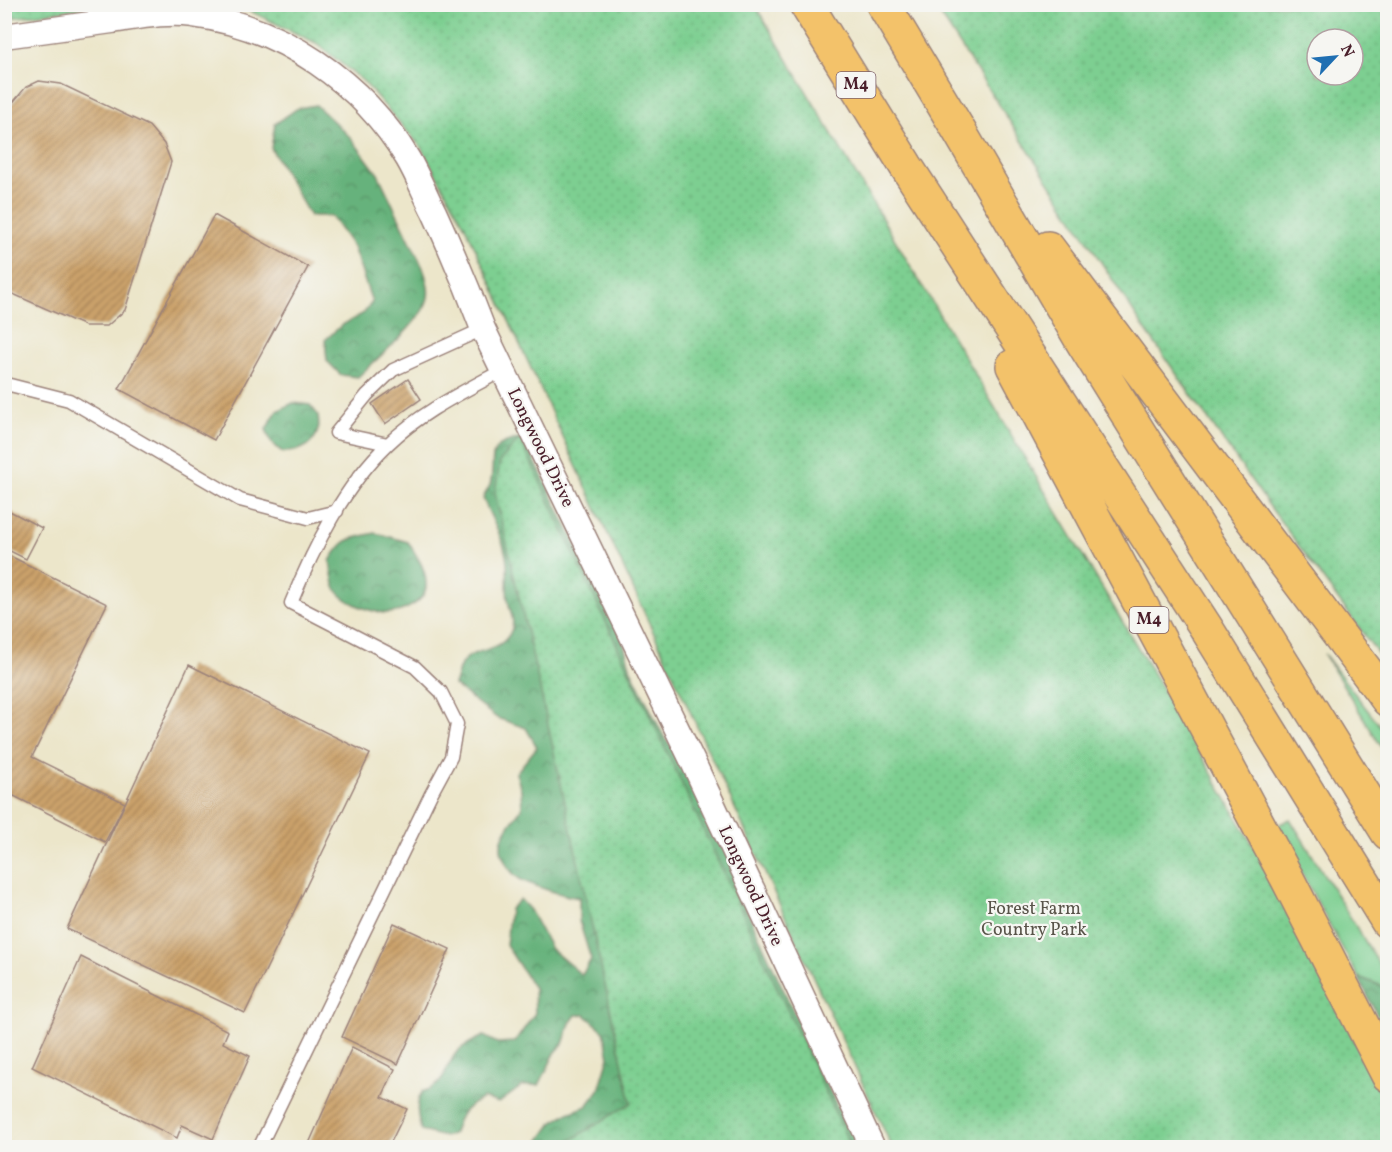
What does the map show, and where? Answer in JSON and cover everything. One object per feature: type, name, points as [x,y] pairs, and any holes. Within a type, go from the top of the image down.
[{"type":"highway","name":"M4","points":[[806,4],[906,166],[1205,626],[1388,922]]},
{"type":"highway","points":[[883,4],[1082,340],[1388,833]]},
{"type":"highway","points":[[958,129],[1388,700]]},
{"type":"highway","name":"M4","points":[[906,166],[1287,878],[1388,1075]]},
{"type":"street","name":"Longwood Drive","points":[[4,36],[156,15],[192,14],[241,25],[267,34],[309,56],[366,105],[407,159],[464,277],[483,329],[502,370],[698,773],[873,1148]]},
{"type":"lane","points":[[388,444],[336,433],[393,370],[483,329]]},
{"type":"lane","points":[[259,1148],[451,757],[457,724],[441,692],[415,667],[291,603],[308,562],[352,483],[388,444],[420,419],[449,399],[502,370]]},
{"type":"lane","points":[[4,387],[10,385],[69,400],[240,500],[308,518],[337,511]]},
{"type":"green space","points":[[5,4],[105,4],[105,5],[5,19]]},
{"type":"green space","name":"Forest Farm Country Park","points":[[230,5],[755,5],[1181,720],[1284,899],[1387,1106],[1387,1147],[892,1147],[464,224],[420,146],[363,81],[316,43],[252,12]]},
{"type":"green space","points":[[934,5],[1387,5],[1387,666],[1265,500],[1140,322]]},
{"type":"green space","points":[[316,105],[351,138],[378,174],[424,270],[428,287],[425,306],[418,317],[358,377],[341,375],[327,361],[325,340],[342,325],[364,313],[372,302],[353,247],[331,216],[310,216],[271,148],[275,124],[298,108]]},
{"type":"green space","points":[[293,403],[310,405],[318,415],[319,428],[309,445],[299,450],[282,452],[271,442],[266,429],[277,411]]},
{"type":"green space","points":[[520,439],[527,445],[623,641],[631,670],[665,739],[685,762],[744,887],[744,904],[843,1119],[864,1147],[535,1147],[552,1123],[566,1114],[587,1106],[599,1090],[609,1057],[604,1031],[585,1015],[576,1015],[570,1023],[563,1044],[555,1053],[539,1085],[522,1086],[499,1103],[483,1098],[464,1111],[454,1133],[445,1137],[421,1131],[418,1111],[420,1096],[423,1091],[430,1089],[440,1081],[456,1053],[484,1036],[497,1043],[515,1042],[535,1013],[534,988],[506,945],[510,909],[520,899],[530,910],[551,949],[582,975],[591,959],[579,921],[579,898],[547,890],[522,880],[510,870],[502,855],[503,836],[522,808],[521,790],[516,773],[537,747],[526,728],[497,718],[454,685],[466,658],[498,645],[504,641],[511,630],[513,622],[507,595],[506,554],[483,498],[490,485],[493,455],[496,449],[508,441]]},
{"type":"green space","points":[[520,439],[851,1147],[560,1147],[631,1103],[495,493],[500,461]]},
{"type":"green space","points":[[375,533],[408,542],[417,557],[426,578],[426,584],[422,596],[412,606],[391,613],[372,611],[344,598],[335,586],[330,561],[339,547],[353,538]]},
{"type":"green space","points":[[1324,654],[1387,735],[1387,756]]},
{"type":"green space","points":[[1290,819],[1387,977],[1387,988],[1358,977],[1276,826]]},
{"type":"green space","points":[[1358,977],[1387,988],[1387,1035]]},
{"type":"building","points":[[39,81],[61,84],[149,126],[164,144],[171,162],[125,310],[107,326],[85,326],[4,290],[4,113],[26,87]]},
{"type":"building","points":[[214,215],[308,267],[214,440],[119,389]]},
{"type":"building","points":[[408,379],[421,399],[385,424],[372,404]]},
{"type":"building","points":[[4,508],[42,528],[26,559],[4,548]]},
{"type":"building","points":[[4,553],[107,604],[32,757],[125,803],[105,842],[4,791]]},
{"type":"building","points":[[189,665],[370,754],[245,1013],[67,929]]},
{"type":"building","points":[[394,923],[450,949],[398,1064],[342,1037]]},
{"type":"building","points":[[81,957],[228,1031],[223,1043],[250,1056],[213,1139],[182,1125],[177,1138],[32,1067]]},
{"type":"building","points":[[352,1047],[395,1069],[382,1097],[407,1109],[388,1148],[307,1148]]}]
